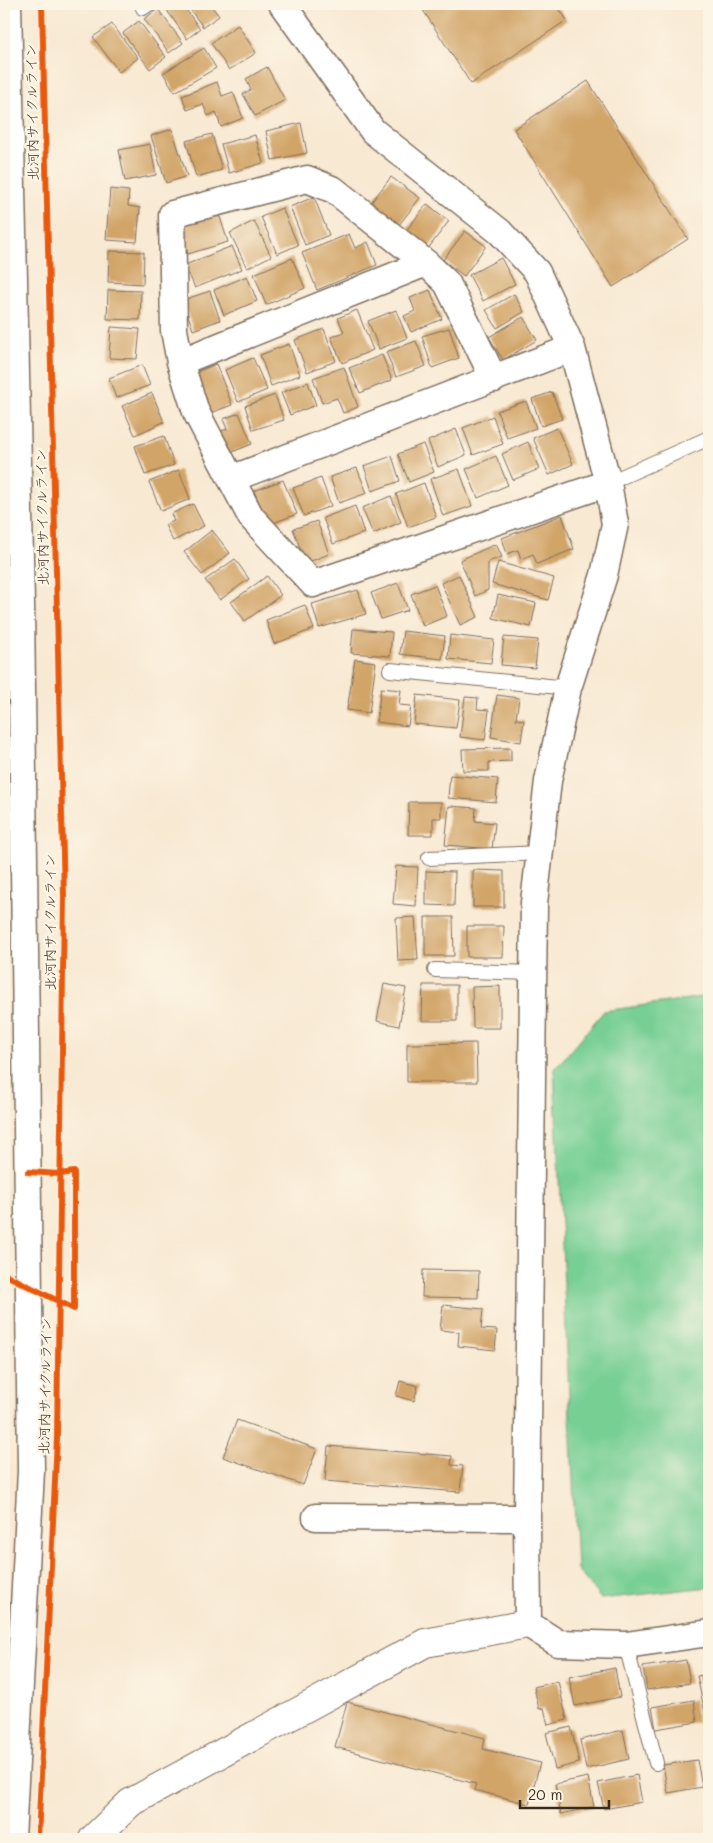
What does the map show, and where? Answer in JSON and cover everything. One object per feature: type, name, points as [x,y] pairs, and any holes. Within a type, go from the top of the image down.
[{"type":"street","points":[[8,4],[7,108],[22,604],[31,1471],[12,1839]]},
{"type":"street","points":[[282,4],[373,131],[500,232],[537,272],[572,348],[608,483],[615,524],[604,575],[568,688],[548,781],[534,903],[527,1518],[528,1624]]},
{"type":"street","points":[[494,379],[447,283],[426,262],[334,190],[308,178],[172,214],[174,330],[180,362],[196,412],[251,517],[313,584],[608,483]]},
{"type":"street","points":[[180,362],[426,262]]},
{"type":"street","points":[[231,479],[572,348]]},
{"type":"street","points":[[316,1517],[527,1518]]},
{"type":"street","points":[[93,1839],[130,1803],[424,1643],[528,1624],[558,1643],[626,1645],[709,1633]]},
{"type":"lane","points":[[608,483],[709,438]]},
{"type":"lane","points":[[390,670],[568,688]]},
{"type":"lane","points":[[429,858],[540,853]]},
{"type":"lane","points":[[435,970],[534,973]]},
{"type":"lane","points":[[626,1645],[656,1763]]},
{"type":"green space","points":[[709,983],[709,1587],[601,1599],[577,1569],[554,1070],[604,1011],[702,997]]},
{"type":"building","points":[[167,4],[182,4],[200,29],[187,39],[164,6]]},
{"type":"building","points":[[186,4],[210,4],[219,16],[203,27]]},
{"type":"building","points":[[419,4],[556,4],[567,20],[471,84]]},
{"type":"building","points":[[158,9],[183,43],[169,53],[144,19]]},
{"type":"building","points":[[139,21],[166,57],[150,69],[123,33]]},
{"type":"building","points":[[112,24],[138,58],[119,72],[93,37]]},
{"type":"building","points":[[238,25],[256,53],[229,70],[211,43]]},
{"type":"building","points":[[204,48],[216,68],[175,92],[163,73]]},
{"type":"building","points":[[267,67],[285,100],[255,116],[243,94],[251,90],[246,79]]},
{"type":"building","points":[[588,81],[688,239],[613,287],[514,129]]},
{"type":"building","points":[[217,82],[222,96],[233,92],[243,118],[221,127],[216,112],[208,116],[203,104],[187,110],[182,96]]},
{"type":"building","points":[[301,123],[307,153],[272,160],[266,131]]},
{"type":"building","points":[[172,129],[187,176],[166,183],[151,136]]},
{"type":"building","points":[[212,134],[222,170],[196,177],[186,141]]},
{"type":"building","points":[[255,135],[263,163],[229,173],[221,144]]},
{"type":"building","points":[[150,144],[156,175],[125,181],[119,150]]},
{"type":"building","points":[[391,177],[420,198],[398,226],[370,204]]},
{"type":"building","points":[[110,189],[129,191],[128,206],[140,208],[137,242],[106,240]]},
{"type":"building","points":[[314,197],[329,235],[305,245],[290,207]]},
{"type":"building","points":[[427,204],[449,221],[427,250],[405,232]]},
{"type":"building","points":[[282,208],[298,245],[277,254],[261,217]]},
{"type":"building","points":[[219,214],[228,242],[188,254],[179,227]]},
{"type":"building","points":[[254,221],[271,256],[247,268],[230,233]]},
{"type":"building","points":[[465,231],[486,246],[464,276],[443,260]]},
{"type":"building","points":[[349,234],[355,248],[368,242],[377,265],[317,290],[302,253]]},
{"type":"building","points":[[232,246],[242,269],[195,288],[185,265]]},
{"type":"building","points":[[109,251],[144,252],[143,284],[108,282]]},
{"type":"building","points":[[292,258],[305,288],[266,305],[254,274]]},
{"type":"building","points":[[501,258],[515,284],[483,301],[469,275]]},
{"type":"building","points":[[247,276],[257,301],[224,315],[214,290]]},
{"type":"building","points":[[108,290],[141,291],[140,320],[107,319]]},
{"type":"building","points":[[430,290],[442,319],[411,332],[404,316],[415,311],[410,298]]},
{"type":"building","points":[[210,291],[220,320],[193,330],[183,300]]},
{"type":"building","points":[[514,294],[524,312],[497,328],[486,310]]},
{"type":"building","points":[[357,310],[373,350],[342,363],[331,337],[344,332],[338,318]]},
{"type":"building","points":[[396,310],[407,338],[379,349],[368,321]]},
{"type":"building","points":[[523,317],[537,340],[503,360],[489,337]]},
{"type":"building","points":[[111,327],[140,329],[137,359],[109,358]]},
{"type":"building","points":[[449,328],[459,358],[432,368],[422,336]]},
{"type":"building","points":[[324,329],[336,361],[307,372],[295,340]]},
{"type":"building","points":[[416,341],[426,366],[396,377],[386,352]]},
{"type":"building","points":[[289,344],[300,375],[271,386],[260,355]]},
{"type":"building","points":[[382,355],[392,380],[360,393],[349,368]]},
{"type":"building","points":[[253,358],[267,390],[238,402],[225,370]]},
{"type":"building","points":[[216,364],[232,405],[210,413],[194,373]]},
{"type":"building","points":[[142,365],[150,385],[116,398],[109,378]]},
{"type":"building","points":[[344,367],[358,407],[343,413],[337,398],[322,403],[313,378]]},
{"type":"building","points":[[308,382],[316,405],[290,415],[281,393]]},
{"type":"building","points":[[552,392],[562,419],[541,426],[532,399]]},
{"type":"building","points":[[152,393],[164,422],[135,435],[122,406]]},
{"type":"building","points":[[275,395],[284,420],[253,430],[245,406]]},
{"type":"building","points":[[526,401],[536,428],[507,438],[497,411]]},
{"type":"building","points":[[239,413],[252,444],[222,456],[214,434],[227,429],[223,419]]},
{"type":"building","points":[[493,416],[503,444],[473,455],[463,428]]},
{"type":"building","points":[[557,428],[573,464],[549,475],[533,438]]},
{"type":"building","points":[[456,429],[466,455],[438,467],[428,441]]},
{"type":"building","points":[[164,436],[174,465],[145,475],[135,446]]},
{"type":"building","points":[[528,442],[539,469],[513,480],[502,454]]},
{"type":"building","points":[[423,444],[434,472],[409,482],[398,454]]},
{"type":"building","points":[[392,456],[400,481],[372,491],[364,466]]},
{"type":"building","points":[[496,456],[508,485],[478,498],[466,469]]},
{"type":"building","points":[[357,468],[367,493],[339,503],[330,477]]},
{"type":"building","points":[[459,469],[472,506],[443,516],[430,479]]},
{"type":"building","points":[[179,470],[190,499],[161,511],[149,482]]},
{"type":"building","points":[[321,478],[331,506],[304,516],[293,488]]},
{"type":"building","points":[[283,480],[297,514],[268,525],[254,491]]},
{"type":"building","points":[[424,483],[436,517],[408,527],[396,494]]},
{"type":"building","points":[[391,496],[401,522],[373,534],[362,508]]},
{"type":"building","points":[[193,504],[204,526],[173,541],[165,525],[174,521],[171,514]]},
{"type":"building","points":[[355,506],[364,533],[333,544],[323,518]]},
{"type":"building","points":[[562,515],[574,549],[537,564],[533,554],[521,559],[518,550],[507,554],[502,538]]},
{"type":"building","points":[[317,521],[329,554],[306,563],[293,529]]},
{"type":"building","points":[[212,530],[230,553],[202,575],[184,552]]},
{"type":"building","points":[[496,544],[502,557],[488,562],[488,590],[475,596],[460,560]]},
{"type":"building","points":[[235,559],[249,579],[220,600],[205,580]]},
{"type":"building","points":[[498,562],[554,578],[548,600],[492,584]]},
{"type":"building","points":[[459,575],[478,617],[460,625],[441,583]]},
{"type":"building","points":[[267,576],[281,595],[245,621],[231,602]]},
{"type":"building","points":[[398,583],[408,610],[381,619],[371,593]]},
{"type":"building","points":[[435,585],[447,616],[423,626],[411,594]]},
{"type":"building","points":[[358,590],[366,614],[319,628],[312,604]]},
{"type":"building","points":[[498,595],[536,603],[531,627],[493,618]]},
{"type":"building","points":[[305,605],[314,629],[274,644],[266,620]]},
{"type":"building","points":[[353,629],[392,632],[390,656],[351,653]]},
{"type":"building","points":[[403,631],[445,636],[442,659],[400,654]]},
{"type":"building","points":[[450,635],[494,640],[491,663],[448,659]]},
{"type":"building","points":[[504,637],[538,640],[535,668],[501,665]]},
{"type":"building","points":[[355,659],[376,662],[369,713],[347,710]]},
{"type":"building","points":[[381,688],[401,690],[399,705],[411,706],[408,726],[376,722]]},
{"type":"building","points":[[417,695],[460,700],[456,728],[414,724]]},
{"type":"building","points":[[497,695],[519,698],[516,719],[524,720],[521,742],[491,737]]},
{"type":"building","points":[[465,697],[478,698],[477,709],[489,710],[485,740],[460,737]]},
{"type":"building","points":[[511,748],[511,761],[489,762],[489,771],[463,771],[462,749]]},
{"type":"building","points":[[450,775],[498,779],[496,802],[448,798]]},
{"type":"building","points":[[409,802],[441,802],[441,818],[433,818],[433,835],[408,835]]},
{"type":"building","points":[[449,806],[476,808],[475,821],[495,823],[492,849],[445,845]]},
{"type":"building","points":[[396,866],[418,867],[416,906],[393,904]]},
{"type":"building","points":[[473,870],[504,871],[504,907],[473,907]]},
{"type":"building","points":[[426,871],[455,872],[454,906],[426,905]]},
{"type":"building","points":[[415,917],[418,960],[398,961],[396,918]]},
{"type":"building","points":[[425,917],[453,917],[454,956],[425,956]]},
{"type":"building","points":[[467,926],[504,926],[503,957],[467,957]]},
{"type":"building","points":[[384,984],[406,988],[399,1026],[377,1021]]},
{"type":"building","points":[[423,985],[457,985],[457,1021],[422,1021]]},
{"type":"building","points":[[500,986],[500,1028],[473,1028],[472,987]]},
{"type":"building","points":[[476,1043],[477,1082],[407,1082],[407,1044]]},
{"type":"building","points":[[423,1270],[479,1271],[478,1298],[422,1297]]},
{"type":"building","points":[[443,1305],[483,1309],[481,1329],[497,1330],[495,1350],[458,1346],[459,1332],[440,1330]]},
{"type":"building","points":[[400,1381],[418,1386],[414,1401],[396,1396]]},
{"type":"building","points":[[237,1420],[317,1449],[303,1485],[223,1457]]},
{"type":"building","points":[[328,1446],[452,1456],[451,1465],[463,1466],[460,1492],[325,1481]]},
{"type":"building","points":[[686,1660],[690,1683],[647,1690],[643,1667]]},
{"type":"building","points":[[615,1668],[620,1697],[575,1706],[569,1677]]},
{"type":"building","points":[[709,1674],[709,1713],[705,1713],[697,1676]]},
{"type":"building","points":[[558,1681],[567,1720],[548,1725],[544,1708],[539,1709],[534,1687]]},
{"type":"building","points":[[694,1700],[697,1722],[656,1729],[652,1707]]},
{"type":"building","points":[[347,1702],[485,1738],[483,1749],[540,1763],[529,1804],[474,1790],[476,1784],[335,1747]]},
{"type":"building","points":[[571,1727],[579,1763],[555,1769],[546,1733]]},
{"type":"building","points":[[623,1730],[629,1759],[586,1769],[580,1740]]},
{"type":"building","points":[[697,1760],[702,1787],[668,1793],[663,1765]]},
{"type":"building","points":[[637,1775],[642,1802],[604,1809],[598,1783]]},
{"type":"building","points":[[588,1777],[594,1807],[561,1814],[555,1784]]},
{"type":"cycle path","name":"北河内サイクルライン","points":[[38,1839],[57,1438],[64,896],[42,4]]},
{"type":"cycle path","points":[[4,1274],[74,1309],[74,1172],[60,1174],[28,1172]]}]
